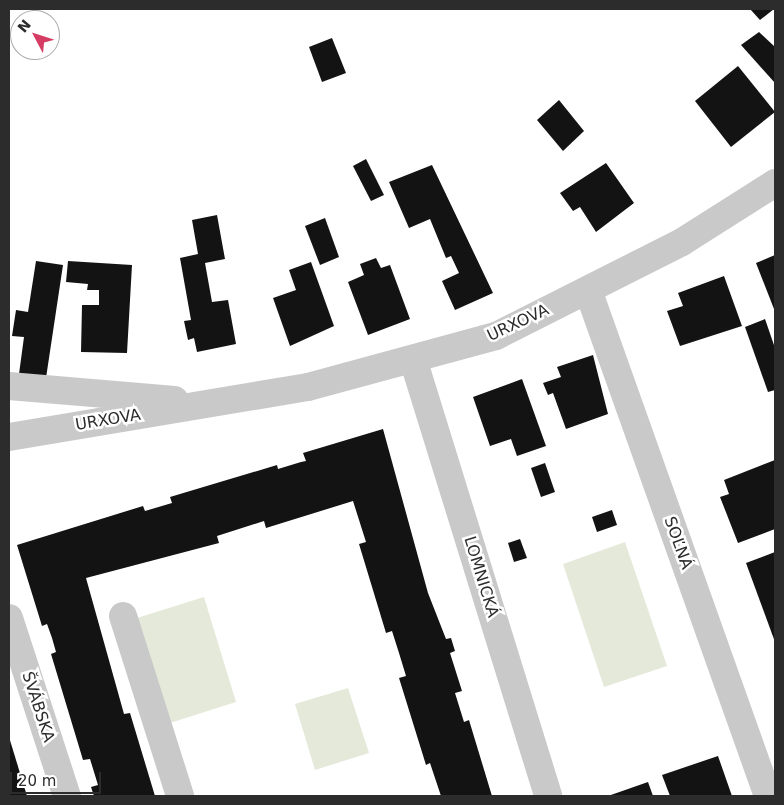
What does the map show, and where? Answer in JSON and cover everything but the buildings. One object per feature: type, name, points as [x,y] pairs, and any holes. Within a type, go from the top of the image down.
[{"type":"street","name":"URXOVA","points":[[9,437],[308,387],[496,336],[682,242],[775,183]]},
{"type":"street","name":"SOĽNÁ","points":[[588,290],[768,796]]},
{"type":"street","name":"LOMNICKÁ","points":[[413,359],[548,796]]},
{"type":"street","name":"URXOVA","points":[[9,386],[206,404]]},
{"type":"street","points":[[123,616],[180,796]]},
{"type":"street","name":"ŠVÁBSKA","points":[[9,618],[67,796]]},
{"type":"shaded area","points":[[625,542],[667,666],[604,687],[563,564]]},
{"type":"shaded area","points":[[204,597],[236,702],[170,723],[137,618]]},
{"type":"shaded area","points":[[348,688],[369,753],[315,770],[295,704]]}]
